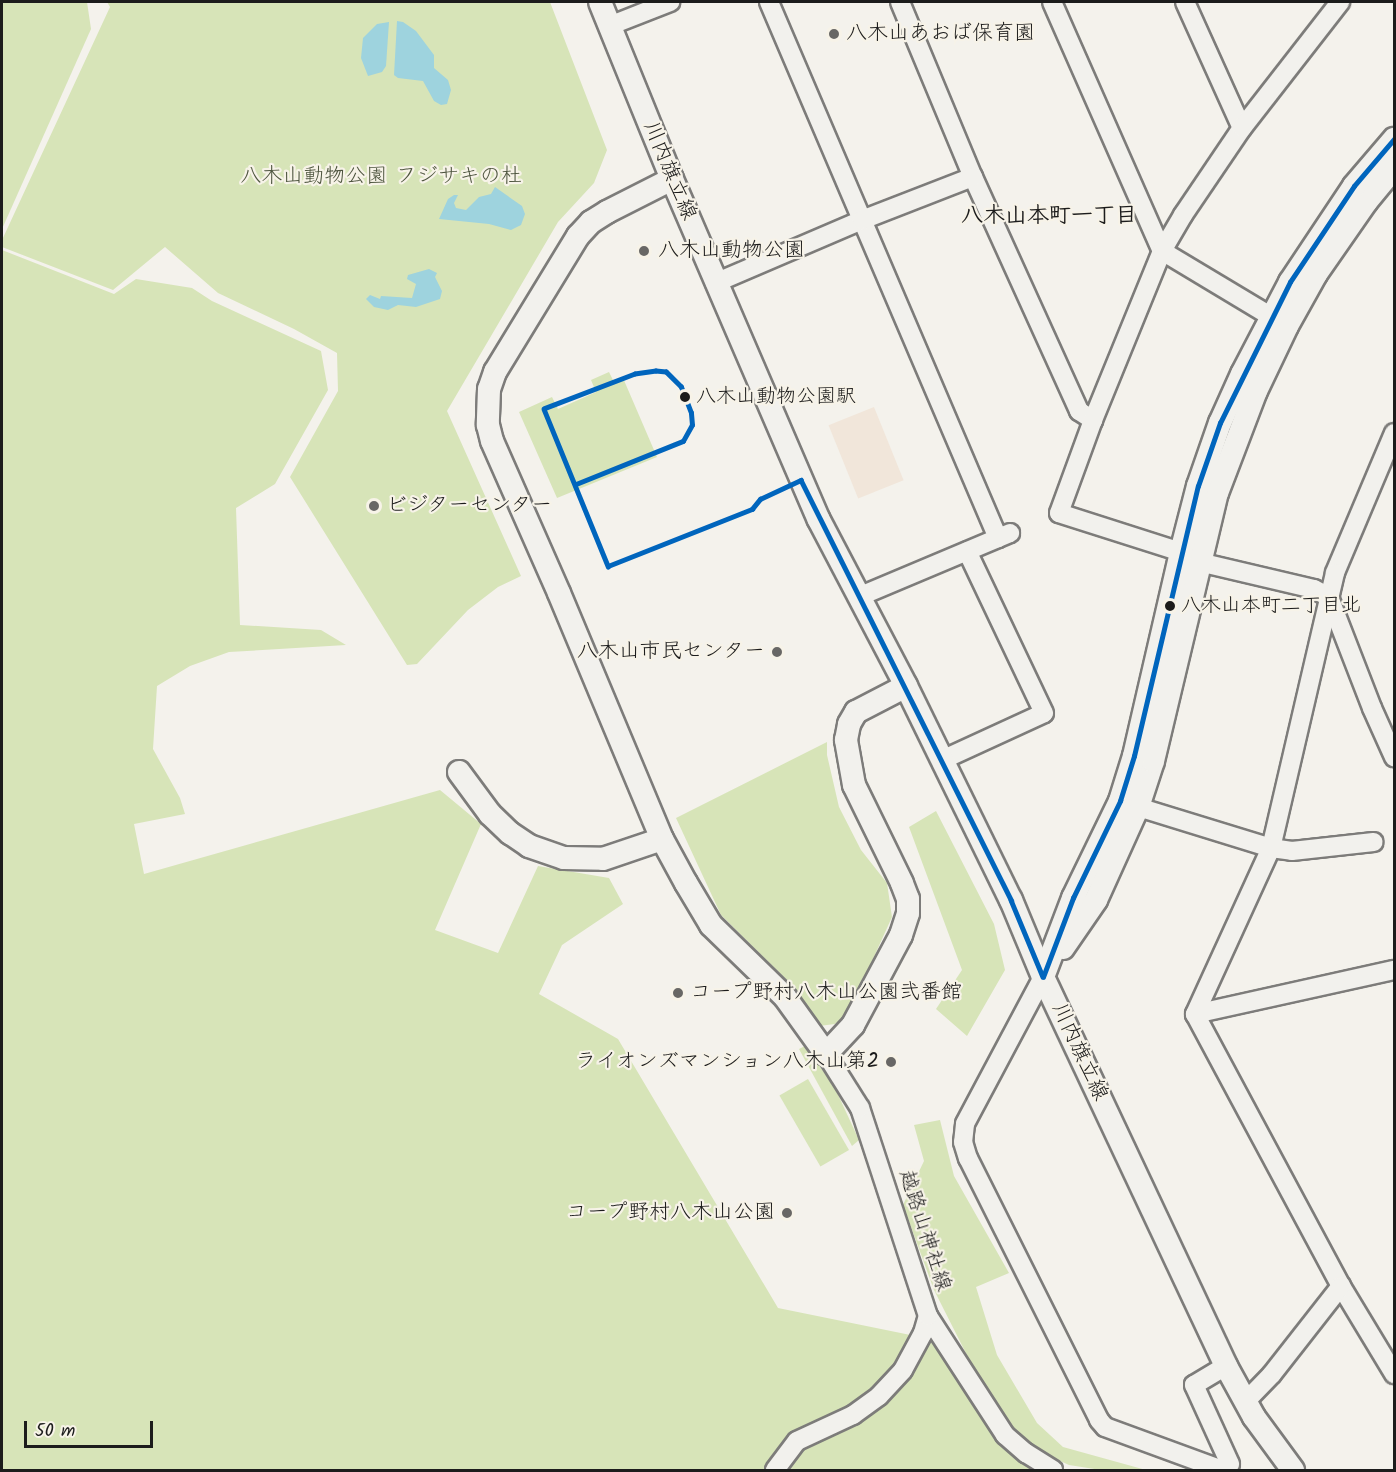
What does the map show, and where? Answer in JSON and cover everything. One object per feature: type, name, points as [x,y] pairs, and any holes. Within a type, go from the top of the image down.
[{"type":"street","name":"川内旗立線","points":[[600,2],[715,283],[819,520],[906,686],[1011,900],[1043,977],[1227,1366],[1246,1401],[1293,1470]]},
{"type":"street","points":[[609,26],[670,2]]},
{"type":"street","points":[[769,2],[862,220],[1004,535],[858,597]]},
{"type":"street","points":[[900,2],[973,177],[1079,411],[1093,420]]},
{"type":"street","points":[[1052,2],[1162,251],[1272,317]]},
{"type":"street","points":[[1185,2],[1242,128]]},
{"type":"street","points":[[1338,2],[1242,128],[1182,215],[1162,251],[1093,420],[1059,513],[1190,557],[1314,589],[1329,597],[1372,708],[1395,756]]},
{"type":"street","points":[[1227,1366],[1194,1385],[1230,1464],[1220,1468],[1106,1427],[1099,1420],[968,1158],[963,1142],[965,1124],[1043,977],[1096,900],[1138,807],[1153,761],[1190,557],[1198,486],[1221,423],[1290,282],[1354,186],[1395,139]]},
{"type":"street","points":[[1043,977],[1073,898],[1120,801],[1190,557],[1256,391],[1287,327],[1329,256],[1366,202],[1395,168]]},
{"type":"street","points":[[715,283],[862,220],[973,177]]},
{"type":"street","points":[[672,179],[607,212],[591,222],[578,236],[495,372],[487,409],[492,441],[559,593],[662,839],[711,925],[785,996],[826,1054],[853,1025],[901,935],[908,913],[908,899],[902,883],[854,785],[846,740],[849,724],[855,712],[906,686]]},
{"type":"street","points":[[1195,1014],[1271,848],[1335,573],[1395,433]]},
{"type":"street","points":[[942,760],[1044,713],[967,551]]},
{"type":"street","points":[[459,772],[489,814],[510,832],[529,846],[564,858],[603,859],[662,839]]},
{"type":"street","points":[[1138,807],[1271,848],[1292,851],[1374,842]]},
{"type":"street","points":[[1195,1014],[1395,970]]},
{"type":"street","points":[[1195,1014],[1341,1286],[1395,1374]]},
{"type":"street","name":"越路山神社線","points":[[775,1470],[797,1441],[854,1415],[879,1396],[903,1370],[923,1333],[928,1316],[860,1108],[826,1054]]},
{"type":"street","points":[[1246,1401],[1272,1374],[1341,1286]]},
{"type":"street","points":[[928,1316],[1005,1435],[1026,1453],[1053,1470]]},
{"type":"shaded area","points":[[874,407],[904,480],[858,499],[829,425]]},
{"type":"green space","points":[[2,2],[87,2],[91,29],[2,229]]},
{"type":"green space","name":"八木山動物公園 フジサキの杜","points":[[107,2],[550,2],[607,150],[594,183],[558,222],[447,411],[521,576],[498,587],[468,610],[417,664],[407,665],[290,477],[338,391],[337,353],[294,329],[218,293],[165,247],[113,290],[2,247],[2,240],[110,7]]},
{"type":"green space","points":[[2,250],[114,294],[136,279],[192,288],[212,301],[321,351],[328,390],[275,484],[236,508],[240,625],[321,630],[346,645],[229,652],[190,666],[157,686],[153,749],[180,798],[185,814],[134,824],[144,874],[440,790],[481,824],[435,930],[498,953],[538,866],[609,878],[623,904],[562,945],[539,994],[618,1039],[778,1308],[935,1340],[997,1439],[1032,1470],[2,1470]]},
{"type":"green space","points":[[609,372],[614,382],[623,378],[657,457],[557,498],[519,412],[552,397],[558,409],[596,392],[591,380]]},
{"type":"green space","points":[[827,742],[827,755],[839,807],[861,850],[887,883],[892,917],[849,1012],[835,1024],[819,1026],[795,988],[721,915],[676,818]]},
{"type":"green space","points":[[936,811],[994,924],[1005,970],[967,1036],[936,1009],[962,970],[909,827]]},
{"type":"green space","points":[[805,1046],[834,1086],[859,1140],[852,1146],[799,1049]]},
{"type":"green space","points":[[808,1079],[849,1150],[820,1167],[779,1096]]},
{"type":"green space","points":[[940,1120],[954,1176],[1009,1273],[976,1287],[997,1355],[1037,1423],[1063,1447],[1146,1470],[1101,1470],[1069,1465],[1036,1450],[1011,1426],[978,1377],[934,1290],[903,1205],[924,1161],[914,1125]]},
{"type":"water","points":[[397,21],[403,22],[416,31],[434,55],[434,68],[448,80],[451,90],[447,104],[441,105],[434,101],[423,81],[398,78],[394,75]]},
{"type":"water","points":[[389,22],[386,66],[382,72],[368,76],[361,58],[363,38],[377,24]]},
{"type":"water","points":[[495,187],[522,206],[525,214],[521,225],[511,230],[489,224],[439,219],[448,199],[454,195],[458,195],[454,203],[456,208],[466,210],[479,197],[491,194]]},
{"type":"water","points":[[429,269],[437,273],[435,277],[442,291],[440,299],[416,307],[398,305],[388,310],[374,307],[366,299],[370,295],[380,299],[381,296],[412,298],[416,284],[407,279],[408,275]]},
{"type":"transit line","points":[[1043,977],[1073,898],[1120,801],[1134,756],[1198,486],[1220,423],[1290,282],[1354,186],[1394,139]]},
{"type":"transit line","points":[[576,484],[683,441],[692,425],[691,413],[681,387],[666,372],[656,371],[635,374],[544,409],[608,566],[752,509],[760,499],[801,480],[1011,900],[1043,977]]},
{"type":"place","name":"八木山あおば保育園","points":[[834,34]]},
{"type":"place","name":"八木山動物公園","points":[[644,251]]},
{"type":"place","name":"八木山動物公園駅","points":[[685,397]]},
{"type":"place","name":"ビジターセンター","points":[[374,506]]},
{"type":"place","name":"八木山本町二丁目北","points":[[1170,606]]},
{"type":"place","name":"八木山市民センター","points":[[777,652]]},
{"type":"place","name":"コープ野村八木山公園弐番館","points":[[678,993]]},
{"type":"place","name":"ライオンズマンション八木山第2","points":[[891,1062]]},
{"type":"place","name":"コープ野村八木山公園","points":[[787,1213]]},
{"type":"district","name":"八木山本町一丁目","points":[[1049,217]]}]
